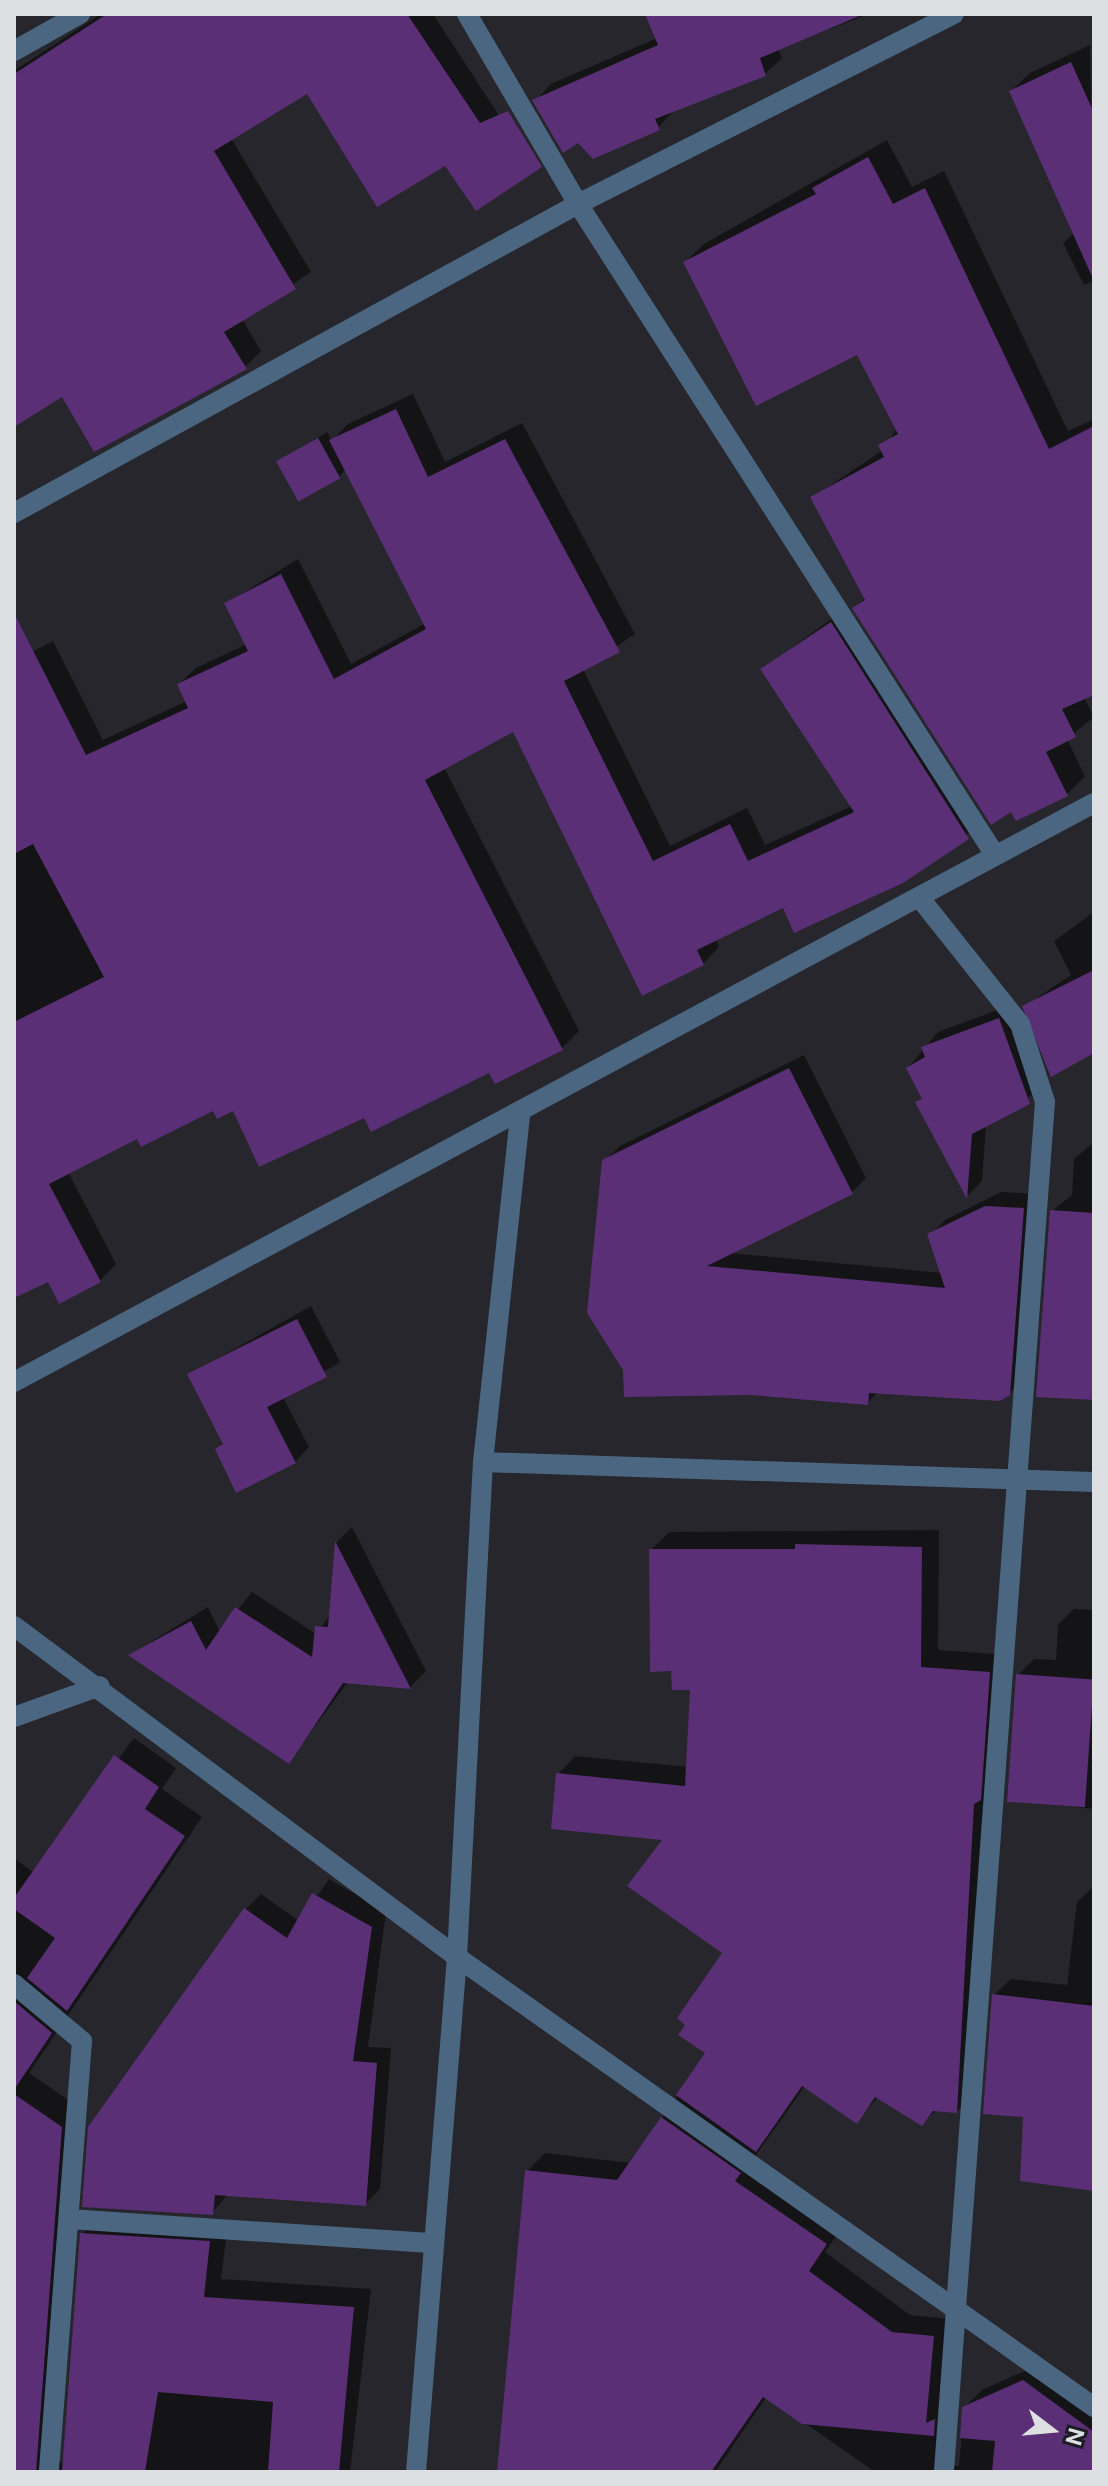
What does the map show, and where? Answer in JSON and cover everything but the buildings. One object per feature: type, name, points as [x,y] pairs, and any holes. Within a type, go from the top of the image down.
[{"type":"street","points":[[14,51],[80,14]]},
{"type":"street","points":[[467,14],[578,204],[995,855]]},
{"type":"street","points":[[14,513],[578,204],[954,14]]},
{"type":"street","points":[[14,1382],[520,1114],[1094,803]]},
{"type":"street","points":[[919,897],[1020,1024],[1045,1102],[959,2316],[944,2472]]},
{"type":"street","points":[[416,2472],[457,1957],[483,1462],[520,1114]]},
{"type":"street","points":[[483,1462],[1018,1477],[1094,1482]]},
{"type":"street","points":[[14,1626],[100,1686],[457,1957],[959,2316],[1094,2407]]},
{"type":"street","points":[[14,1717],[100,1686]]},
{"type":"street","points":[[14,1984],[82,2041],[49,2472]]},
{"type":"street","points":[[69,2219],[434,2243]]}]
